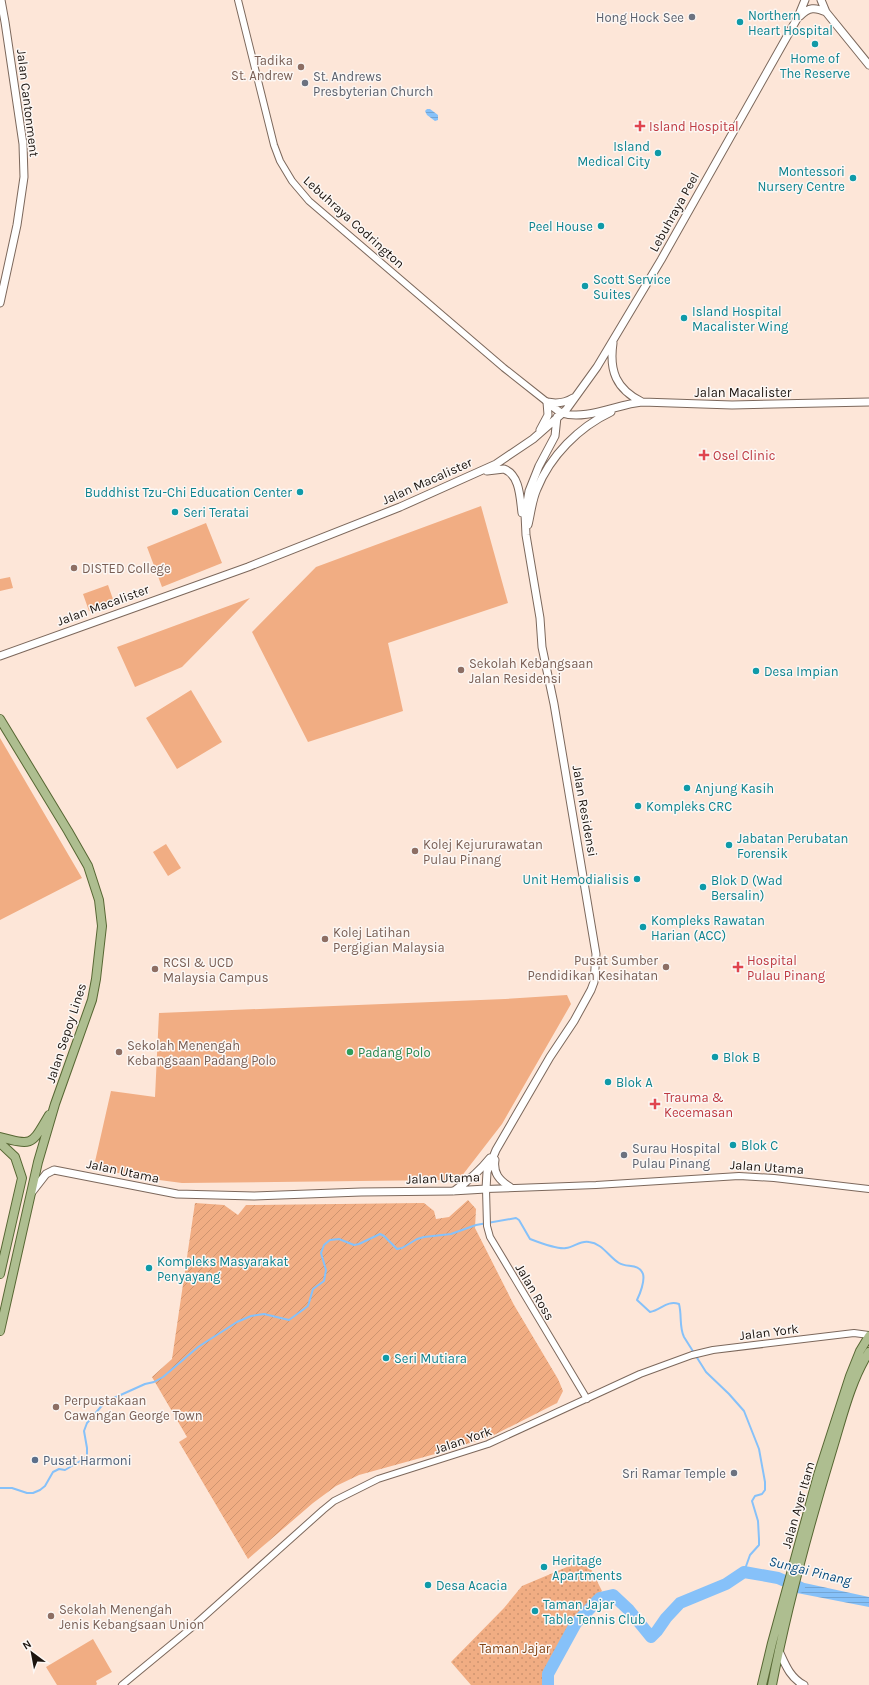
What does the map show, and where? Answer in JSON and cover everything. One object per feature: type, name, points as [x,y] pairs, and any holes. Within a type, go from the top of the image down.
[{"type":"main road","name":"Jalan Cantonment","points":[[0,303],[17,225],[24,178],[23,144],[6,22],[1,0]]},
{"type":"main road","name":"Lebuhraya Peel","points":[[560,415],[579,393],[660,262],[798,17],[805,0]]},
{"type":"main road","points":[[821,0],[826,12],[869,65]]},
{"type":"main road","points":[[798,17],[806,10],[812,8],[818,8],[826,12]]},
{"type":"main road","points":[[614,338],[611,358],[614,374],[626,392],[642,402]]},
{"type":"main road","points":[[536,437],[548,415],[547,402],[556,404],[566,402],[579,393]]},
{"type":"main road","name":"Lebuhraya Codrington","points":[[547,402],[560,415]]},
{"type":"main road","name":"Jalan Macalister","points":[[0,656],[248,567],[400,507],[477,473],[514,453],[536,437],[560,415],[588,414],[630,403],[642,402],[732,405],[869,402]]},
{"type":"main road","points":[[526,535],[536,491],[545,474],[557,457],[584,428],[630,403]]},
{"type":"main road","name":"Jalan Residensi","points":[[486,1189],[487,1172],[496,1150],[550,1057],[587,999],[594,982],[596,954],[554,704],[542,647],[540,618],[526,535],[525,514],[529,491],[539,466],[555,436],[560,415]]},
{"type":"main road","points":[[477,473],[504,468],[513,475],[519,493],[526,535]]},
{"type":"main road","name":"Jalan Sepoy Lines","points":[[0,719],[88,866],[96,885],[102,926],[92,1000],[55,1104],[38,1162],[0,1331]]},
{"type":"main road","points":[[0,1138],[24,1143],[29,1142],[38,1133],[55,1104]]},
{"type":"main road","points":[[0,1143],[11,1152],[18,1162],[22,1178],[0,1274]]},
{"type":"main road","points":[[496,1150],[494,1168],[500,1181],[510,1187]]},
{"type":"main road","points":[[452,1191],[468,1181],[481,1170],[496,1150]]},
{"type":"main road","name":"Jalan Utama","points":[[31,1195],[46,1174],[54,1170],[177,1194],[254,1196],[486,1189]]},
{"type":"main road","name":"Jalan Ayer Itam","points":[[772,1685],[788,1598],[839,1407],[860,1351],[869,1336]]},
{"type":"main road","name":"Jalan Ayer Itam","points":[[794,1574],[855,1378],[869,1352]]},
{"type":"main road","name":"Jalan Ayer Itam","points":[[762,1685],[772,1643],[788,1598]]},
{"type":"main road","points":[[778,1651],[788,1671],[794,1678],[804,1685]]},
{"type":"street","name":"Lebuhraya Codrington","points":[[238,0],[274,145],[280,161],[292,181],[309,201],[337,226],[504,368],[547,402]]},
{"type":"street","name":"Jalan Utama","points":[[486,1189],[596,1185],[739,1176],[774,1178],[869,1189]]},
{"type":"street","name":"Jalan Ross","points":[[486,1189],[487,1225],[490,1237],[587,1399]]},
{"type":"street","name":"Jalan York","points":[[122,1685],[190,1629],[334,1501],[378,1479],[488,1444],[640,1374],[692,1355],[704,1352],[854,1333],[869,1336]]},
{"type":"green space","points":[[481,506],[508,603],[388,643],[403,711],[308,742],[252,632],[316,567]]},
{"type":"green space","points":[[206,523],[222,563],[162,587],[147,547]]},
{"type":"green space","points":[[10,577],[13,588],[0,591],[0,579]]},
{"type":"green space","points":[[108,585],[114,602],[89,611],[83,594]]},
{"type":"green space","points":[[250,598],[182,667],[135,687],[117,647]]},
{"type":"green space","points":[[191,690],[222,742],[177,769],[146,718]]},
{"type":"green space","points":[[0,738],[82,878],[0,920]]},
{"type":"green space","points":[[166,844],[181,868],[168,876],[153,852]]},
{"type":"green space","name":"Padang Polo","points":[[567,995],[571,1004],[502,1124],[461,1177],[445,1180],[182,1183],[129,1176],[94,1166],[111,1091],[155,1097],[159,1013],[505,999]]},
{"type":"green space","name":"Seri Mutiara","points":[[468,1200],[476,1209],[475,1228],[514,1305],[558,1379],[563,1391],[557,1403],[492,1436],[435,1454],[359,1475],[336,1486],[313,1503],[248,1559],[179,1442],[187,1437],[152,1377],[172,1359],[195,1203],[224,1205],[238,1215],[246,1205],[424,1203],[434,1211],[436,1219],[449,1217]]},
{"type":"green space","name":"Taman Jajar","points":[[586,1559],[602,1591],[574,1617],[543,1672],[543,1685],[471,1685],[451,1662],[504,1608],[522,1586]]},
{"type":"green space","points":[[93,1639],[112,1672],[96,1681],[96,1685],[57,1685],[46,1667]]},
{"type":"water","points":[[430,109],[438,115],[438,120],[435,121],[427,115],[425,111]]},
{"type":"water","points":[[800,1582],[869,1597],[869,1607],[797,1593]]},
{"type":"waterway","points":[[0,1488],[12,1488],[27,1493],[33,1493],[40,1490],[45,1486],[53,1472],[59,1469],[65,1470],[87,1457],[84,1431],[87,1423],[105,1402],[163,1377],[198,1347],[237,1322],[251,1316],[264,1314],[289,1320],[308,1306],[313,1289],[324,1281],[326,1270],[321,1253],[324,1245],[330,1240],[339,1239],[354,1245],[380,1234],[397,1249],[424,1237],[451,1234],[476,1225],[516,1218],[519,1220],[530,1239],[558,1248],[569,1247],[583,1242],[594,1243],[619,1263],[639,1268],[643,1274],[643,1280],[641,1291],[637,1300],[650,1312],[667,1304],[679,1304],[682,1333],[684,1337],[706,1372],[744,1411],[759,1449],[765,1490],[762,1494],[755,1496],[752,1501],[758,1521],[759,1545],[750,1555],[744,1572]]},
{"type":"waterway","name":"Sungai Pinang","points":[[548,1685],[548,1674],[576,1623],[600,1598],[613,1595],[629,1610],[651,1637],[680,1603],[726,1584],[744,1572],[778,1578],[799,1587]]},
{"type":"place","name":"Hong Hock See","points":[[692,17]]},
{"type":"place","name":"Northern Heart Hospital","points":[[740,22]]},
{"type":"place","name":"Home of The Reserve","points":[[815,44]]},
{"type":"place","name":"Tadika St. Andrew","points":[[301,67]]},
{"type":"place","name":"St. Andrews Presbyterian Church","points":[[305,83]]},
{"type":"place","name":"Island Hospital","points":[[640,126]]},
{"type":"place","name":"Island Medical City","points":[[658,153]]},
{"type":"place","name":"Montessori Nursery Centre","points":[[853,178]]},
{"type":"place","name":"Peel House","points":[[601,226]]},
{"type":"place","name":"Scott Service Suites","points":[[585,286]]},
{"type":"place","name":"Island Hospital Macalister Wing","points":[[684,318]]},
{"type":"place","name":"Osel Clinic","points":[[704,455]]},
{"type":"place","name":"Buddhist Tzu-Chi Education Center","points":[[300,492]]},
{"type":"place","name":"Seri Teratai","points":[[175,512]]},
{"type":"place","name":"DISTED College","points":[[74,568]]},
{"type":"place","name":"Sekolah Kebangsaan Jalan Residensi","points":[[461,670]]},
{"type":"place","name":"Desa Impian","points":[[756,671]]},
{"type":"place","name":"Anjung Kasih","points":[[687,788]]},
{"type":"place","name":"Kompleks CRC","points":[[638,806]]},
{"type":"place","name":"Jabatan Perubatan Forensik","points":[[729,845]]},
{"type":"place","name":"Kolej Kejururawatan Pulau Pinang","points":[[415,851]]},
{"type":"place","name":"Unit Hemodialisis","points":[[637,879]]},
{"type":"place","name":"Blok D (Wad Bersalin)","points":[[703,887]]},
{"type":"place","name":"Kompleks Rawatan Harian (ACC)","points":[[643,927]]},
{"type":"place","name":"Kolej Latihan Pergigian Malaysia","points":[[325,939]]},
{"type":"place","name":"Pusat Sumber Pendidikan Kesihatan","points":[[666,967]]},
{"type":"place","name":"Hospital Pulau Pinang","points":[[738,967]]},
{"type":"place","name":"RCSI & UCD Malaysia Campus","points":[[155,969]]},
{"type":"place","name":"Sekolah Menengah Kebangsaan Padang Polo","points":[[119,1052]]},
{"type":"place","name":"Padang Polo","points":[[350,1052]]},
{"type":"place","name":"Blok B","points":[[715,1057]]},
{"type":"place","name":"Blok A","points":[[608,1082]]},
{"type":"place","name":"Trauma & Kecemasan","points":[[655,1104]]},
{"type":"place","name":"Blok C","points":[[733,1145]]},
{"type":"place","name":"Surau Hospital Pulau Pinang","points":[[624,1155]]},
{"type":"place","name":"Kompleks Masyarakat Penyayang","points":[[149,1268]]},
{"type":"place","name":"Seri Mutiara","points":[[386,1358]]},
{"type":"place","name":"Perpustakaan Cawangan George Town","points":[[56,1407]]},
{"type":"place","name":"Pusat Harmoni","points":[[35,1460]]},
{"type":"place","name":"Sri Ramar Temple","points":[[734,1473]]},
{"type":"place","name":"Heritage Apartments","points":[[544,1567]]},
{"type":"place","name":"Desa Acacia","points":[[428,1585]]},
{"type":"place","name":"Taman Jajar Table Tennis Club","points":[[535,1611]]},
{"type":"place","name":"Sekolah Menengah Jenis Kebangsaan Union","points":[[51,1616]]}]
